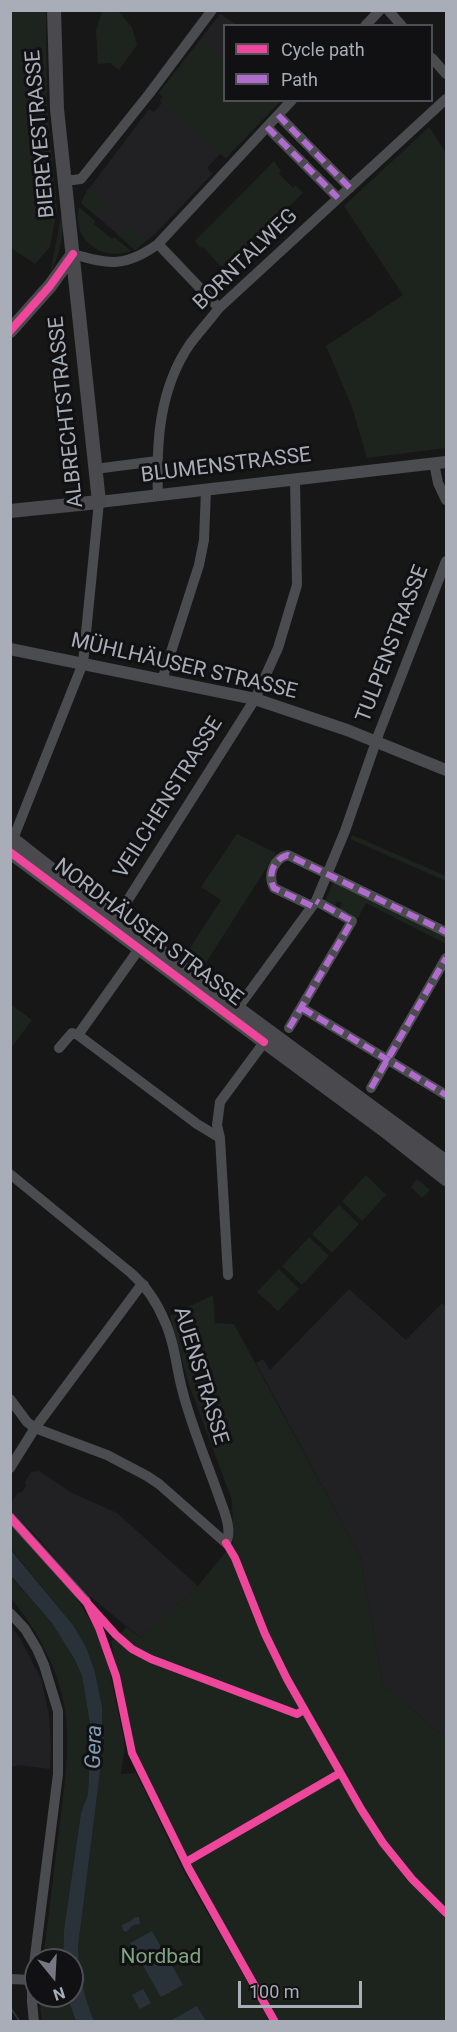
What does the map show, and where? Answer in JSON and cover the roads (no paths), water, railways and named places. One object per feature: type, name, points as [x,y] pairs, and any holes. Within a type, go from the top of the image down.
[{"type":"main road","name":"BIEREYESTRASSE","points":[[54,10],[57,109],[73,254]]},
{"type":"main road","points":[[10,331],[50,286],[73,254]]},
{"type":"main road","name":"ALBRECHTSTRASSE","points":[[73,254],[99,502]]},
{"type":"main road","name":"BLUMENSTRASSE","points":[[10,511],[99,502]]},
{"type":"main road","name":"NORDHÄUSER STRASSE","points":[[11,843],[113,923],[237,1009],[267,1038]]},
{"type":"main road","name":"NORDHÄUSER STRASSE","points":[[113,923],[139,949],[444,1166]]},
{"type":"street","points":[[65,181],[81,179],[212,10]]},
{"type":"street","points":[[367,24],[380,10]]},
{"type":"street","points":[[388,10],[400,24]]},
{"type":"street","points":[[433,59],[447,74]]},
{"type":"street","name":"BORNTALWEG","points":[[159,496],[157,461],[160,422],[174,373],[189,345],[219,308],[447,99]]},
{"type":"street","points":[[73,254],[102,261],[129,261],[158,244],[290,102]]},
{"type":"street","points":[[278,115],[350,188]]},
{"type":"street","points":[[267,128],[338,198]]},
{"type":"street","points":[[158,244],[219,308]]},
{"type":"street","name":"BLUMENSTRASSE","points":[[95,469],[157,461]]},
{"type":"street","points":[[440,462],[438,483],[447,500]]},
{"type":"street","name":"BLUMENSTRASSE","points":[[99,502],[440,462]]},
{"type":"street","name":"VEILCHENSTRASSE","points":[[113,923],[255,699],[278,648],[297,585],[295,480]]},
{"type":"street","points":[[162,680],[199,566],[204,540],[206,490]]},
{"type":"street","name":"ALBRECHTSTRASSE","points":[[11,843],[83,663],[99,502]]},
{"type":"street","name":"TULPENSTRASSE","points":[[237,1009],[314,904],[447,561]]},
{"type":"street","name":"MÜHLHÄUSER STRASSE","points":[[10,649],[255,699],[316,718],[447,770]]},
{"type":"street","points":[[289,1028],[352,921],[274,888],[270,881],[272,869],[280,858],[288,855],[446,929]]},
{"type":"street","points":[[78,1035],[139,949]]},
{"type":"street","points":[[371,1088],[447,958]]},
{"type":"street","points":[[302,1008],[447,1095]]},
{"type":"street","points":[[59,1048],[72,1033],[78,1035],[197,1124],[220,1138]]},
{"type":"street","points":[[228,1275],[220,1138],[217,1125],[220,1102],[267,1038]]},
{"type":"street","name":"AUENSTRASSE","points":[[10,1174],[144,1285],[157,1304],[167,1325],[182,1389],[226,1517],[229,1536],[226,1543],[147,1476],[107,1455],[35,1428]]},
{"type":"street","points":[[10,1468],[35,1428],[139,1288],[144,1285]]},
{"type":"street","points":[[10,1399],[27,1422],[35,1428]]},
{"type":"street","points":[[10,1517],[86,1602]]},
{"type":"street","points":[[10,1612],[25,1629],[37,1649],[58,1711],[58,1774],[36,1948]]},
{"type":"water","name":"Gera","points":[[10,1549],[73,1625],[86,1647],[95,1672],[102,1707],[103,1748],[78,1948],[63,1948],[81,1813],[88,1794],[91,1730],[82,1676],[52,1623],[11,1576]]},
{"type":"water","points":[[139,1917],[140,1924],[133,1925],[126,1932],[123,1930],[122,1925]]},
{"type":"water","points":[[152,1931],[183,1985],[161,1997],[130,1943]]},
{"type":"water","points":[[143,1989],[151,2003],[140,2009],[132,1995]]},
{"type":"water","points":[[84,1990],[94,2021],[76,2021],[71,2008],[84,2008]]},
{"type":"water","points":[[197,2006],[206,2021],[170,2021]]},
{"type":"waterway","points":[[10,2007],[20,2022]]},
{"type":"tram line","points":[[10,847],[446,1174]]},
{"type":"park label","name":"Nordbad","points":[[161,1958]]}]
